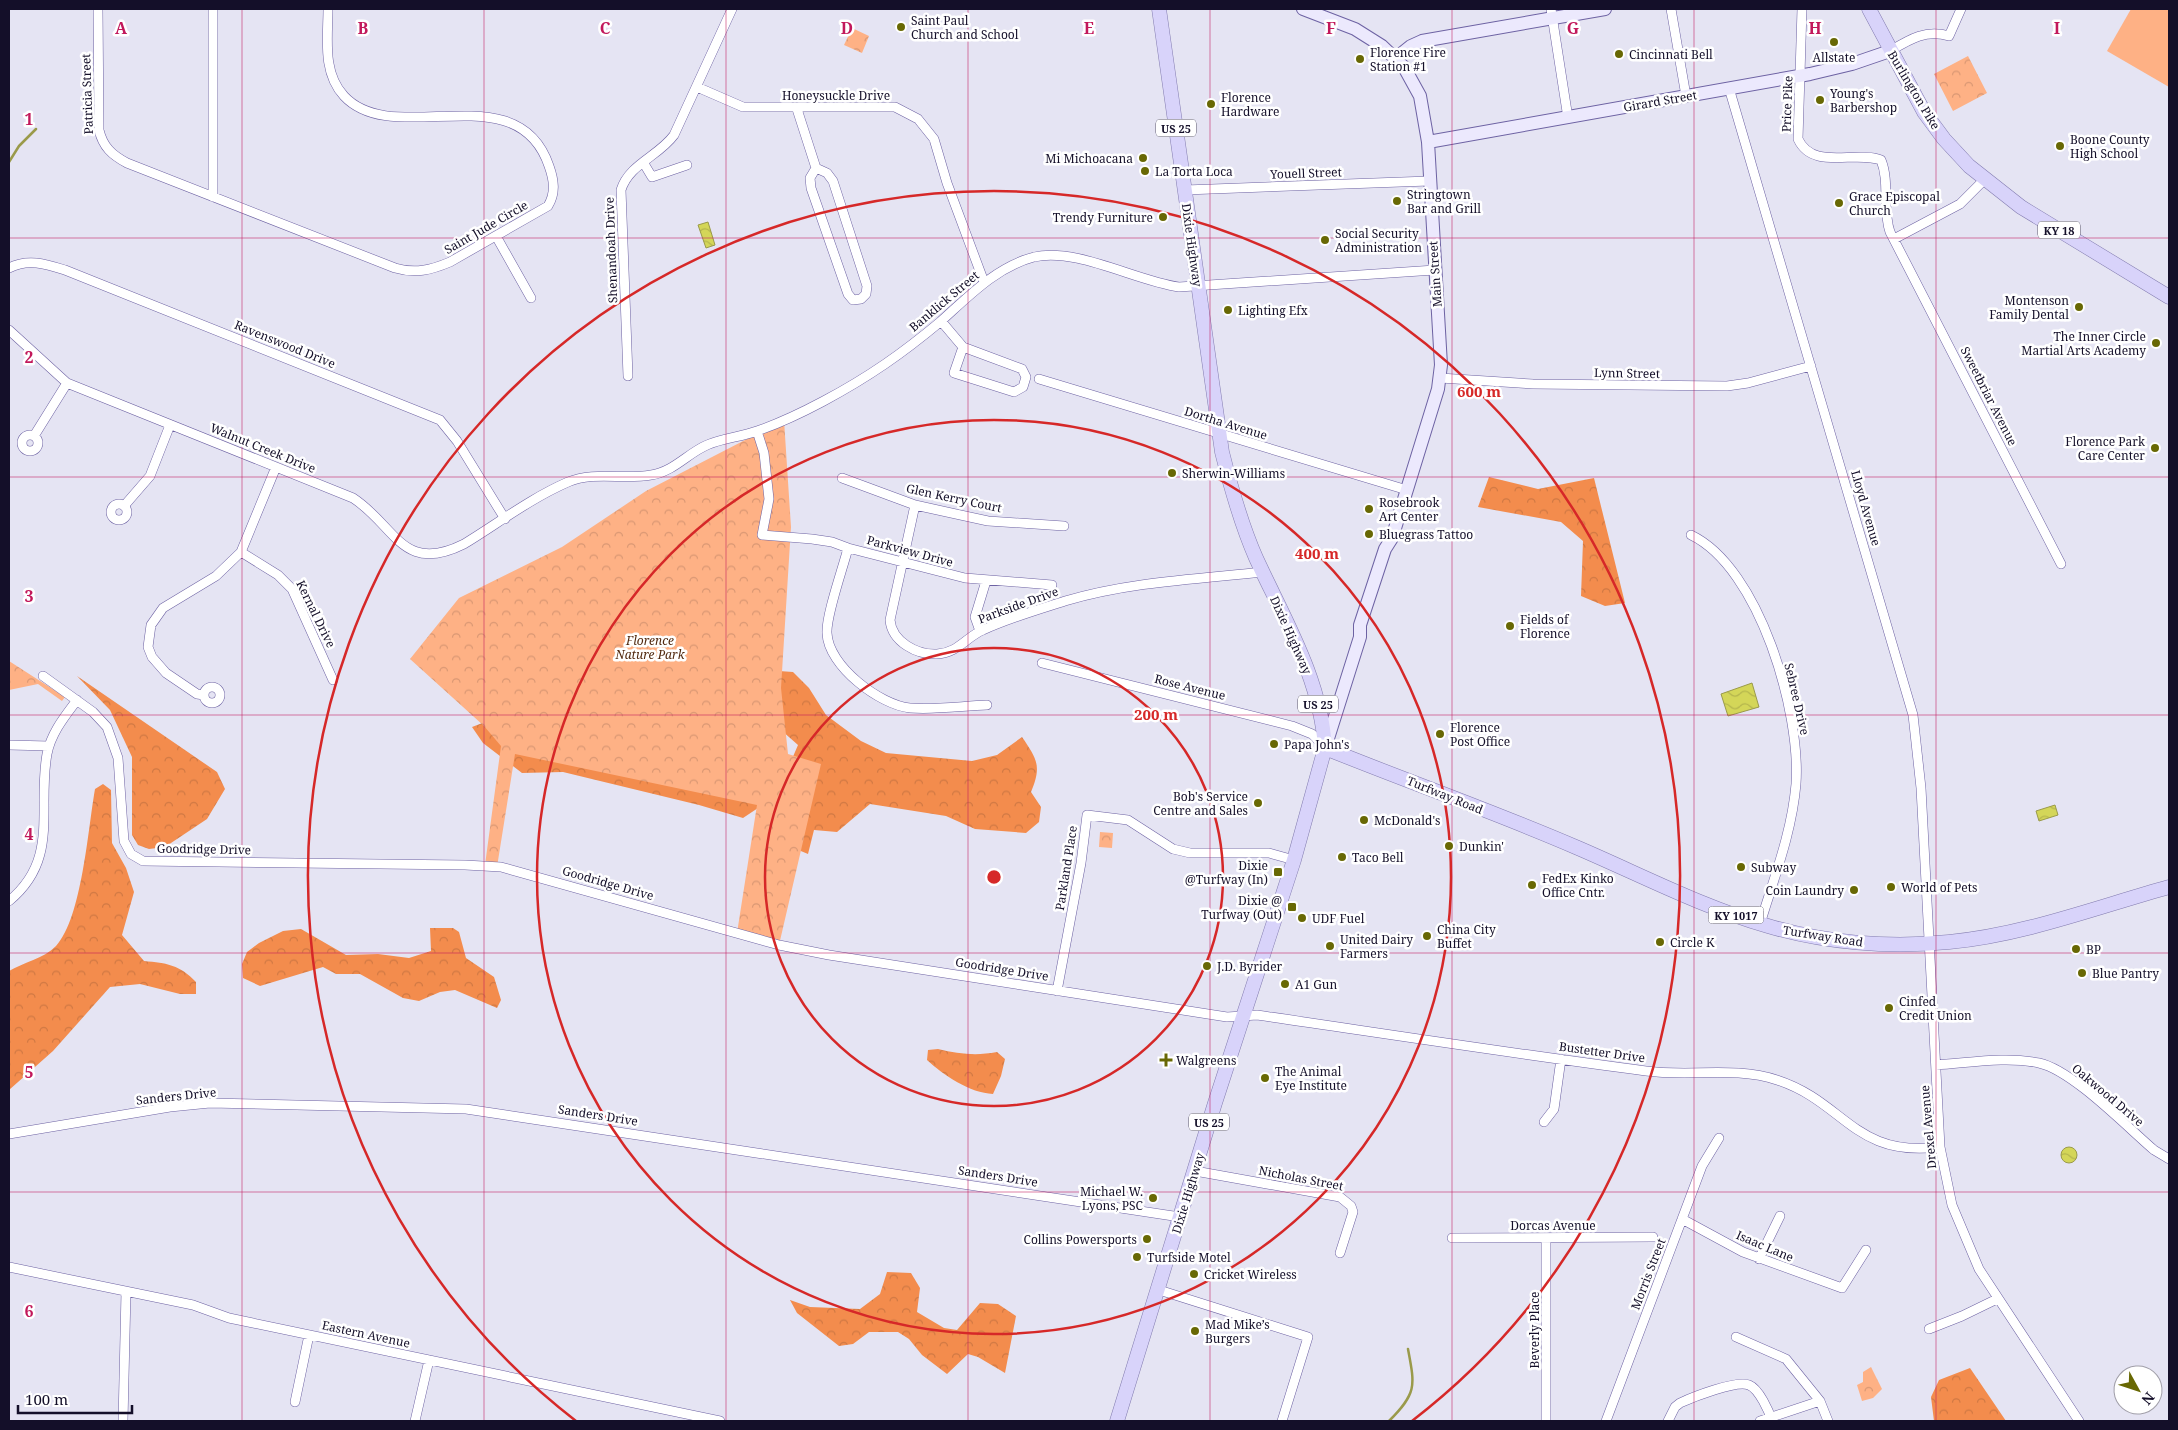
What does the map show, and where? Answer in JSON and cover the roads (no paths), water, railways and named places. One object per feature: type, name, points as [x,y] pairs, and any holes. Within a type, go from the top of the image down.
[{"type":"main road","name":"Dixie Highway","points":[[1117,1421],[1294,860],[1325,748],[1324,729],[1314,690],[1299,649],[1263,572],[1236,505],[1219,434],[1159,9]]},
{"type":"main road","name":"Burlington Pike","points":[[1869,9],[1933,125],[1957,154],[1984,180],[2021,207],[2169,297]]},
{"type":"main road","name":"Turfway Road","points":[[1325,748],[1579,848],[1646,879],[1760,924],[1815,937],[1891,944],[1973,939],[2021,930],[2169,887]]},
{"type":"street","name":"Patricia Street","points":[[98,9],[99,130],[101,139],[111,153],[118,158],[213,197]]},
{"type":"street","points":[[213,9],[213,197]]},
{"type":"street","name":"Saint Jude Circle","points":[[213,197],[404,270],[425,271],[437,268],[548,206],[552,199],[553,176],[541,150],[524,132],[495,118],[380,115],[365,111],[352,103],[338,89],[330,72],[328,9]]},
{"type":"street","name":"Shenandoah Drive","points":[[628,376],[622,190],[624,181],[643,162],[666,146],[674,135],[732,9]]},
{"type":"street","name":"Main Street","points":[[1303,9],[1362,33],[1396,58],[1408,73],[1420,96],[1428,142],[1441,366],[1440,378],[1392,538],[1393,549],[1367,627],[1360,637],[1325,748]]},
{"type":"street","points":[[1396,58],[1411,46],[1422,41],[1552,13],[1605,9]]},
{"type":"street","points":[[1671,9],[1686,96]]},
{"type":"street","name":"Price Pike","points":[[1802,9],[1797,132],[1801,146],[1818,157],[1872,156],[1881,160]]},
{"type":"street","points":[[1890,50],[1921,35],[1939,33],[1949,36],[1961,9]]},
{"type":"street","points":[[1552,13],[1568,118]]},
{"type":"street","name":"Girard Street","points":[[1428,142],[1847,66],[1890,50]]},
{"type":"street","name":"Honeysuckle Drive","points":[[697,87],[743,107],[895,107],[918,119],[934,139],[947,183],[984,282]]},
{"type":"street","name":"Lloyd Avenue","points":[[1728,88],[1913,715],[1921,788],[1929,943]]},
{"type":"street","points":[[797,108],[816,168],[827,173],[833,181],[867,286],[866,294],[861,299],[853,300],[848,294],[817,206],[810,178],[816,168]]},
{"type":"street","name":"Sweetbriar Avenue","points":[[1881,160],[1884,169],[1886,219],[1894,239],[2061,564]]},
{"type":"street","points":[[643,162],[652,177],[687,165]]},
{"type":"street","points":[[1894,239],[1960,204],[1984,180]]},
{"type":"street","name":"Youell Street","points":[[1185,190],[1429,181]]},
{"type":"street","points":[[496,236],[531,298]]},
{"type":"street","name":"Banklick Street","points":[[505,519],[568,482],[595,476],[652,475],[677,464],[712,443],[757,431],[861,379],[910,346],[984,282],[1021,262],[1037,256],[1052,256],[1089,262],[1161,284],[1198,286],[1435,270]]},
{"type":"street","name":"Ravenswood Drive","points":[[9,268],[22,263],[38,262],[65,270],[440,420],[457,441],[505,519]]},
{"type":"street","points":[[941,321],[963,347],[1022,369],[1026,377],[1023,387],[1014,392],[954,373],[963,347]]},
{"type":"street","name":"Walnut Creek Drive","points":[[9,330],[67,382],[354,498],[365,505],[396,540],[406,548],[422,554],[449,552],[505,519]]},
{"type":"street","name":"Lynn Street","points":[[1440,378],[1532,384],[1727,386],[1748,383],[1811,366]]},
{"type":"street","name":"Dortha Avenue","points":[[1038,379],[1407,490]]},
{"type":"street","points":[[34,436],[67,382]]},
{"type":"street","points":[[124,506],[150,476],[170,425]]},
{"type":"street","name":"Parkview Drive","points":[[757,431],[764,453],[769,499],[762,535],[832,542],[848,548],[965,578],[1052,585]]},
{"type":"street","points":[[204,695],[197,694],[166,673],[155,662],[148,647],[150,625],[163,608],[216,576],[241,552],[276,467]]},
{"type":"street","name":"Glen Kerry Court","points":[[842,478],[916,505],[988,521],[1064,526]]},
{"type":"street","name":"Parkside Drive","points":[[916,505],[890,620],[894,633],[904,644],[925,653],[943,654],[958,648],[980,631],[1012,618],[1095,593],[1125,587],[1263,572]]},
{"type":"street","name":"Sebree Drive","points":[[1691,536],[1714,550],[1755,605],[1772,648],[1791,718],[1796,758],[1790,824],[1760,924]]},
{"type":"street","points":[[848,548],[827,632],[832,652],[848,673],[874,694],[909,708],[987,705]]},
{"type":"street","name":"Kernal Drive","points":[[241,552],[278,575],[292,589],[333,680]]},
{"type":"street","points":[[980,631],[975,617],[986,581]]},
{"type":"street","name":"Rose Avenue","points":[[1042,663],[1292,726],[1312,734],[1325,748]]},
{"type":"street","name":"Goodridge Drive","points":[[43,676],[77,700],[98,717],[106,727],[118,758],[124,841],[131,854],[143,861],[501,867],[803,950],[1227,1017],[1244,1016]]},
{"type":"street","points":[[9,901],[26,884],[39,861],[43,845],[46,765],[49,746],[60,724],[77,700]]},
{"type":"street","points":[[9,745],[49,746]]},
{"type":"street","name":"Parkland Place","points":[[1057,991],[1081,863],[1087,815],[1128,820],[1173,849],[1182,851],[1270,853],[1294,860]]},
{"type":"street","name":"Drexel Avenue","points":[[1929,943],[1940,1147],[1944,1170],[1959,1224],[1979,1269],[1997,1299],[2079,1421]]},
{"type":"street","name":"Bustetter Drive","points":[[1244,1016],[1257,1015],[1649,1071],[1746,1072],[1763,1075],[1780,1080],[1806,1094],[1876,1141],[1912,1149],[1940,1147]]},
{"type":"street","points":[[1544,1122],[1554,1109],[1561,1059]]},
{"type":"street","name":"Oakwood Drive","points":[[1936,1065],[2023,1061],[2049,1066],[2068,1076],[2154,1150],[2169,1159]]},
{"type":"street","name":"Sanders Drive","points":[[9,1134],[170,1107],[210,1103],[466,1109],[1180,1217]]},
{"type":"street","name":"Morris Street","points":[[1606,1421],[1702,1166],[1719,1138]]},
{"type":"street","name":"Nicholas Street","points":[[1195,1171],[1340,1197],[1346,1200],[1353,1212],[1340,1253]]},
{"type":"street","points":[[1759,1259],[1780,1216]]},
{"type":"street","name":"Isaac Lane","points":[[1682,1219],[1759,1259],[1842,1288],[1866,1250]]},
{"type":"street","name":"Dorcas Avenue","points":[[1452,1238],[1653,1237]]},
{"type":"street","name":"Beverly Place","points":[[1546,1238],[1546,1421]]},
{"type":"street","name":"Eastern Avenue","points":[[9,1267],[193,1305],[229,1318],[720,1421]]},
{"type":"street","points":[[1159,1290],[1308,1337],[1282,1421]]},
{"type":"street","points":[[123,1421],[126,1292]]},
{"type":"street","points":[[1929,1329],[1997,1299]]},
{"type":"street","points":[[295,1402],[309,1335]]},
{"type":"street","points":[[1736,1337],[1786,1359],[1820,1401],[1828,1421]]},
{"type":"street","points":[[415,1421],[429,1360]]},
{"type":"street","points":[[1668,1421],[1675,1407],[1680,1403],[1737,1384],[1750,1385],[1758,1394],[1771,1419]]},
{"type":"street","points":[[1760,1421],[1771,1419],[1820,1401]]},
{"type":"water","points":[[708,222],[715,245],[706,248],[698,225]]},
{"type":"water","points":[[1752,683],[1759,707],[1728,716],[1721,694]]},
{"type":"water","points":[[2055,805],[2058,815],[2039,821],[2036,811]]},
{"type":"water","points":[[2069,1147],[2075,1149],[2077,1155],[2075,1161],[2069,1163],[2063,1161],[2061,1155],[2063,1149]]},
{"type":"waterway","points":[[9,162],[19,146],[36,129]]},
{"type":"waterway","points":[[1389,1421],[1405,1403],[1412,1388],[1412,1372],[1408,1349]]},
{"type":"place","name":"Saint Paul Church and School","points":[[901,27]]},
{"type":"place","name":"Allstate","points":[[1834,42]]},
{"type":"place","name":"Cincinnati Bell","points":[[1619,54]]},
{"type":"place","name":"Florence Fire Station #1","points":[[1360,59]]},
{"type":"place","name":"Young's Barbershop","points":[[1820,100]]},
{"type":"place","name":"Florence Hardware","points":[[1211,104]]},
{"type":"place","name":"Boone County High School","points":[[2060,146]]},
{"type":"place","name":"Mi Michoacana","points":[[1143,158]]},
{"type":"place","name":"La Torta Loca","points":[[1145,171]]},
{"type":"place","name":"Stringtown Bar and Grill","points":[[1397,201]]},
{"type":"place","name":"Grace Episcopal Church","points":[[1839,203]]},
{"type":"place","name":"Trendy Furniture","points":[[1163,217]]},
{"type":"place","name":"Social Security Administration","points":[[1325,240]]},
{"type":"place","name":"Montenson Family Dental","points":[[2079,307]]},
{"type":"place","name":"Lighting Efx","points":[[1228,310]]},
{"type":"place","name":"The Inner Circle Martial Arts Academy","points":[[2156,343]]},
{"type":"place","name":"Florence Park Care Center","points":[[2155,448]]},
{"type":"place","name":"Sherwin-Williams","points":[[1172,473]]},
{"type":"place","name":"Rosebrook Art Center","points":[[1369,509]]},
{"type":"place","name":"Bluegrass Tattoo","points":[[1369,534]]},
{"type":"place","name":"Fields of Florence","points":[[1510,626]]},
{"type":"place","name":"Florence Post Office","points":[[1440,734]]},
{"type":"place","name":"Papa John's","points":[[1274,744]]},
{"type":"place","name":"Bob's Service Centre and Sales","points":[[1258,803]]},
{"type":"place","name":"McDonald's","points":[[1364,820]]},
{"type":"place","name":"Dunkin'","points":[[1449,846]]},
{"type":"place","name":"Taco Bell","points":[[1342,857]]},
{"type":"place","name":"Subway","points":[[1741,867]]},
{"type":"place","name":"Dixie @Turfway (In)","points":[[1278,872]]},
{"type":"place","name":"FedEx Kinko Office Cntr.","points":[[1532,885]]},
{"type":"place","name":"World of Pets","points":[[1891,887]]},
{"type":"place","name":"Coin Laundry","points":[[1854,890]]},
{"type":"place","name":"Dixie @ Turfway (Out)","points":[[1292,907]]},
{"type":"place","name":"UDF Fuel","points":[[1302,918]]},
{"type":"place","name":"China City Buffet","points":[[1427,936]]},
{"type":"place","name":"Circle K","points":[[1660,942]]},
{"type":"place","name":"United Dairy Farmers","points":[[1330,946]]},
{"type":"place","name":"BP","points":[[2076,949]]},
{"type":"place","name":"J.D. Byrider","points":[[1207,966]]},
{"type":"place","name":"Blue Pantry","points":[[2082,973]]},
{"type":"place","name":"A1 Gun","points":[[1285,984]]},
{"type":"place","name":"Cinfed Credit Union","points":[[1889,1008]]},
{"type":"place","name":"Walgreens","points":[[1166,1060]]},
{"type":"place","name":"The Animal Eye Institute","points":[[1265,1078]]},
{"type":"place","name":"Michael W. Lyons, PSC","points":[[1153,1198]]},
{"type":"place","name":"Collins Powersports","points":[[1147,1239]]},
{"type":"place","name":"Turfside Motel","points":[[1137,1257]]},
{"type":"place","name":"Cricket Wireless","points":[[1194,1274]]},
{"type":"place","name":"Mad Mike’s Burgers","points":[[1195,1331]]},
{"type":"park label","name":"Florence Nature Park","points":[[650,647]]}]
